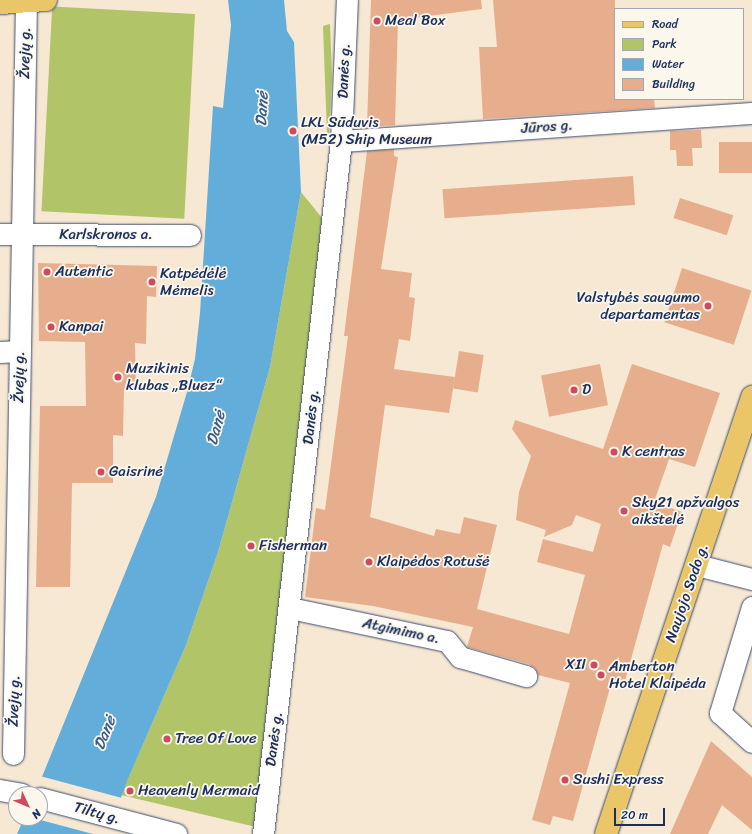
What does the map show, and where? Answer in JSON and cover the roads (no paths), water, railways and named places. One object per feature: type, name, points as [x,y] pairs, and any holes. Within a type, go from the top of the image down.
[{"type":"main road","points":[[0,3],[33,1]]},
{"type":"main road","name":"Naujojo Sodo g.","points":[[606,834],[752,397]]},
{"type":"street","name":"Danės g.","points":[[263,834],[290,608],[341,141],[347,0]]},
{"type":"street","name":"Žvejų g.","points":[[13,754],[8,630],[10,352],[22,235],[33,1]]},
{"type":"street","name":"Jūros g.","points":[[341,141],[752,113]]},
{"type":"street","name":"Karlskronos a.","points":[[0,234],[190,235]]},
{"type":"street","points":[[697,565],[752,579]]},
{"type":"street","points":[[752,607],[720,713],[752,742]]},
{"type":"street","name":"Atgimimo a.","points":[[290,608],[448,641],[460,657],[526,676]]},
{"type":"street","name":"Tiltų g.","points":[[48,800],[176,834]]},
{"type":"water","name":"Danė","points":[[228,0],[284,0],[287,31],[294,42],[301,192],[270,367],[218,552],[186,645],[128,779],[107,834],[17,834],[20,826],[48,826],[48,786],[38,786],[156,497],[187,392],[195,359],[200,313],[213,106],[223,108],[231,25]]},
{"type":"place","name":"Meal Box","points":[[377,21]]},
{"type":"place","name":"LKL Sūduvis (M52) Ship Museum","points":[[293,131]]},
{"type":"place","name":"Autentic","points":[[47,272]]},
{"type":"place","name":"Katpėdėlė Mėmelis","points":[[152,282]]},
{"type":"place","name":"Valstybės saugumo departamentas","points":[[708,306]]},
{"type":"place","name":"Kanpai","points":[[51,327]]},
{"type":"place","name":"Muzikinis klubas „Bluez“","points":[[118,377]]},
{"type":"place","name":"D","points":[[574,390]]},
{"type":"place","name":"K centras","points":[[614,452]]},
{"type":"place","name":"Gaisrinė","points":[[101,472]]},
{"type":"place","name":"Sky21 apžvalgos aikštelė","points":[[624,511]]},
{"type":"place","name":"Fisherman","points":[[251,546]]},
{"type":"place","name":"Klaipėdos Rotušė","points":[[369,562]]},
{"type":"place","name":"XII","points":[[594,665]]},
{"type":"place","name":"Amberton Hotel Klaipėda","points":[[601,675]]},
{"type":"place","name":"Tree Of Love","points":[[167,739]]},
{"type":"place","name":"Sushi Express","points":[[565,780]]},
{"type":"place","name":"Heavenly Mermaid","points":[[130,791]]}]
